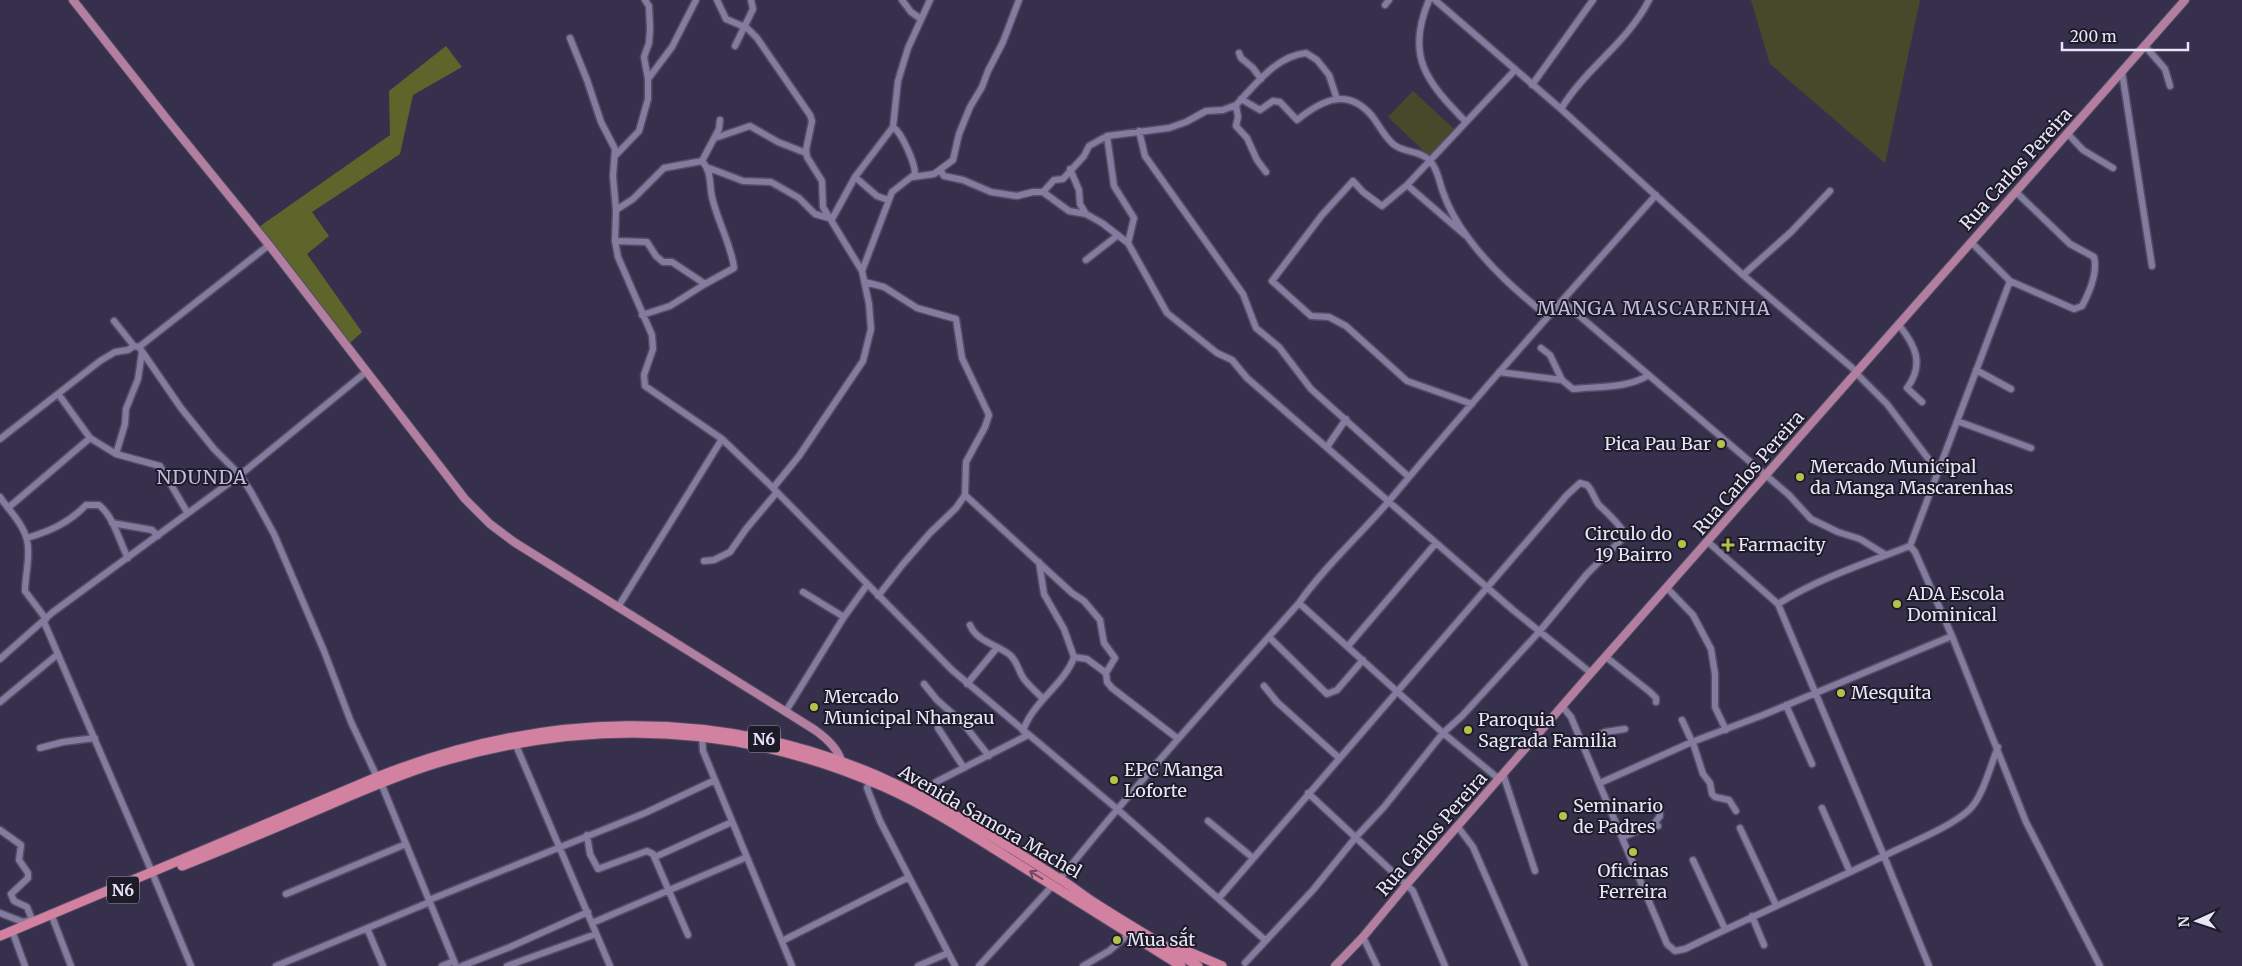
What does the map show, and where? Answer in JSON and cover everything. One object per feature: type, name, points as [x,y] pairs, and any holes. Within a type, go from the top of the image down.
[{"type":"highway","name":"Avenida Samora Machel","points":[[280,822],[288,815],[379,780],[428,758],[499,739],[564,729],[631,725],[724,731],[779,743],[841,761],[920,796],[1060,879],[1198,966]]},
{"type":"highway","name":"Avenida Samora Machel","points":[[515,743],[593,733],[639,732],[702,736],[756,745],[809,759],[870,781],[918,804],[1053,885],[1181,966]]},
{"type":"highway","name":"N6","points":[[0,936],[32,921],[246,837],[379,780],[515,743]]},
{"type":"highway","name":"N6","points":[[0,942],[153,874]]},
{"type":"highway","points":[[1156,940],[1222,966]]},
{"type":"highway","points":[[1142,941],[1169,966]]},
{"type":"main road","points":[[73,0],[269,245],[465,499],[490,524],[514,542],[786,711],[826,738],[839,754],[841,761]]},
{"type":"main road","name":"Rua Carlos Pereira","points":[[1335,966],[1363,938],[1407,884],[1562,706],[2185,0]]},
{"type":"street","points":[[615,156],[639,131],[648,99],[648,79],[644,57],[649,43],[650,29],[649,6],[646,0]]},
{"type":"street","points":[[648,79],[672,47],[696,0]]},
{"type":"street","points":[[717,0],[726,19],[744,26],[757,38],[810,115],[812,121],[806,153]]},
{"type":"street","points":[[735,46],[753,9],[750,0]]},
{"type":"street","points":[[902,0],[911,12],[921,19]]},
{"type":"street","points":[[832,219],[855,178],[893,127],[898,81],[908,48],[930,0]]},
{"type":"street","points":[[862,271],[888,200],[895,188],[913,177],[934,174],[954,158],[959,134],[970,107],[982,87],[1003,42],[1019,0]]},
{"type":"street","points":[[1428,0],[1422,15],[1420,46],[1422,65],[1436,90],[1466,122]]},
{"type":"street","points":[[1435,0],[1561,109],[1743,275],[1856,373],[1887,404],[1930,461],[1939,468]]},
{"type":"street","points":[[1532,85],[1593,0]]},
{"type":"street","points":[[1561,109],[1577,85],[1628,30],[1649,0]]},
{"type":"street","points":[[570,38],[601,122],[611,140],[615,156],[612,176],[616,210],[615,241],[620,263],[631,284],[642,315],[649,326],[652,343],[651,355],[644,375],[645,386],[722,439],[967,684],[1116,808],[1265,940]]},
{"type":"street","points":[[2145,46],[2165,69],[2170,86]]},
{"type":"street","points":[[1239,53],[1241,58],[1253,68],[1260,79]]},
{"type":"street","points":[[1044,192],[1054,180],[1063,179],[1084,156],[1089,146],[1107,136],[1169,128],[1186,122],[1206,111],[1223,110],[1236,105],[1260,79],[1290,56],[1306,53],[1317,60],[1329,75],[1337,99]]},
{"type":"street","points":[[1472,404],[1407,381],[1346,326],[1329,317],[1311,316],[1272,281],[1322,215],[1353,181],[1363,192],[1382,206],[1431,161],[1514,70]]},
{"type":"street","points":[[2122,72],[2152,266]]},
{"type":"street","points":[[1241,99],[1260,110],[1273,101],[1280,102],[1297,120],[1319,103],[1337,99],[1352,101],[1361,105],[1392,144],[1421,154],[1431,161],[1439,178],[1443,194],[1467,237]]},
{"type":"street","points":[[1236,105],[1238,117],[1236,126],[1247,138],[1257,160],[1266,172]]},
{"type":"street","points":[[702,161],[719,129],[720,120]]},
{"type":"street","points":[[704,561],[714,560],[730,552],[775,490],[863,361],[870,329],[869,304],[862,271],[824,207],[822,180],[806,153],[778,142],[750,126],[715,138]]},
{"type":"street","points":[[893,127],[897,130],[906,146],[915,171],[913,177]]},
{"type":"street","points":[[1139,131],[1145,156],[1243,294],[1256,328],[1279,347],[1311,389],[1409,477]]},
{"type":"street","points":[[2068,134],[2083,150],[2113,168]]},
{"type":"street","points":[[1107,136],[1114,186],[1134,218],[1128,243]]},
{"type":"street","points":[[702,161],[709,168],[743,182],[771,182],[799,198],[815,214],[832,219]]},
{"type":"street","points":[[616,210],[633,199],[664,168],[702,161]]},
{"type":"street","points":[[642,315],[670,306],[734,268],[733,258],[716,215],[709,168]]},
{"type":"street","points":[[940,170],[944,176],[963,180],[991,192],[1017,196],[1033,192],[1044,192],[1069,211],[1086,214],[1118,235],[1128,243],[1167,313],[1217,353],[1232,360],[1248,378],[1388,502],[1539,632],[1591,673]]},
{"type":"street","points":[[1070,170],[1079,190],[1081,206],[1086,214]]},
{"type":"street","points":[[855,178],[877,196],[888,200]]},
{"type":"street","points":[[1407,185],[1467,237],[1498,274],[1547,316]]},
{"type":"street","points":[[1743,275],[1791,232],[1830,191]]},
{"type":"street","points":[[1971,242],[2010,281],[2074,309],[2082,306],[2088,295],[2095,266],[2092,255],[2070,244],[2016,192]]},
{"type":"street","points":[[1060,879],[1116,808],[1299,603],[1314,582],[1388,502],[1498,372],[1656,195]]},
{"type":"street","points":[[1086,260],[1118,235]]},
{"type":"street","points":[[615,241],[648,242],[656,256],[663,262],[672,262],[705,284]]},
{"type":"street","points":[[0,439],[100,361],[115,352],[138,348],[269,245]]},
{"type":"street","points":[[1778,604],[1795,593],[1819,582],[1910,546],[2010,281]]},
{"type":"street","points":[[865,282],[884,287],[917,308],[956,320],[962,358],[989,415],[986,427],[966,462],[965,496],[903,564],[878,596]]},
{"type":"street","points":[[1562,301],[1766,476],[1811,519],[1838,532],[1860,539],[1886,555]]},
{"type":"street","points":[[114,321],[138,348],[181,408],[214,449],[240,475],[274,534],[324,651],[351,722],[379,780],[455,964],[442,966]]},
{"type":"street","points":[[1899,324],[1911,340],[1916,358],[1914,378],[1907,388],[1922,402]]},
{"type":"street","points":[[116,454],[124,429],[126,409],[138,379],[138,348]]},
{"type":"street","points":[[1541,348],[1550,355],[1562,380],[1573,388],[1623,386],[1635,383],[1648,375]]},
{"type":"street","points":[[1976,370],[2011,389]]},
{"type":"street","points":[[0,659],[45,620],[158,536],[187,512],[240,475],[366,372]]},
{"type":"street","points":[[1498,372],[1562,380]]},
{"type":"street","points":[[59,394],[90,438],[116,454],[162,467],[187,512]]},
{"type":"street","points":[[1327,447],[1346,419]]},
{"type":"street","points":[[1957,421],[2031,448]]},
{"type":"street","points":[[8,508],[90,438]]},
{"type":"street","points":[[618,607],[722,439]]},
{"type":"street","points":[[1218,898],[1338,757],[1567,495],[1580,483],[1587,485],[1600,506],[1606,510],[1625,535],[1587,574],[1539,632],[1462,716],[1443,732],[1384,807],[1356,837],[1313,890],[1245,963]]},
{"type":"street","points":[[965,496],[1072,594],[1084,601],[1100,620],[1104,643],[1115,658],[1106,673]]},
{"type":"street","points":[[0,497],[27,538],[25,591],[45,620],[191,966]]},
{"type":"street","points":[[27,538],[52,530],[75,516],[86,505],[99,505],[104,509],[112,523],[128,558]]},
{"type":"street","points":[[112,523],[152,530],[158,536]]},
{"type":"street","points":[[1708,542],[1778,604],[1928,966]]},
{"type":"street","points":[[1348,646],[1436,543]]},
{"type":"street","points":[[1910,546],[1915,552],[1952,636],[2034,840],[2100,966]]},
{"type":"street","points":[[920,796],[936,782],[989,756],[1026,733],[1030,715],[1069,668],[1074,657],[1064,629],[1044,594],[1039,562]]},
{"type":"street","points":[[786,711],[844,617],[867,585]]},
{"type":"street","points":[[1667,588],[1693,616],[1711,649],[1715,674],[1715,707],[1726,730]]},
{"type":"street","points":[[803,592],[844,617]]},
{"type":"street","points":[[1299,603],[1443,732],[1501,776],[1535,871]]},
{"type":"street","points":[[970,625],[973,630],[996,649],[1003,650],[1012,657],[1018,665],[1023,678],[1043,699]]},
{"type":"street","points":[[1600,783],[1692,742],[1726,730],[1952,636]]},
{"type":"street","points":[[1268,637],[1327,694],[1337,690],[1364,660]]},
{"type":"street","points":[[967,684],[996,649]]},
{"type":"street","points":[[0,702],[58,654]]},
{"type":"street","points":[[1606,656],[1650,692],[1656,702]]},
{"type":"street","points":[[1074,657],[1087,659],[1106,673],[1112,688],[1177,738]]},
{"type":"street","points":[[924,684],[937,700],[962,722],[989,756]]},
{"type":"street","points":[[1264,686],[1277,702],[1338,757]]},
{"type":"street","points":[[1786,705],[1812,764]]},
{"type":"street","points":[[1562,706],[1571,717],[1670,948],[1674,951],[1684,949],[1884,856],[1928,834],[1970,809],[1977,798],[1998,747]]},
{"type":"street","points":[[1682,720],[1703,774],[1710,783],[1712,794],[1715,797],[1728,800],[1736,811]]},
{"type":"street","points":[[938,728],[964,768]]},
{"type":"street","points":[[1582,744],[1606,732],[1625,729]]},
{"type":"street","points":[[702,736],[703,751],[714,780],[792,966]]},
{"type":"street","points":[[40,748],[79,739],[95,738]]},
{"type":"street","points":[[515,743],[588,912],[608,965]]},
{"type":"street","points":[[276,966],[560,846],[645,813],[714,780]]},
{"type":"street","points":[[870,781],[867,788],[880,822],[955,966]]},
{"type":"street","points":[[1308,793],[1407,884],[1415,895],[1445,966]]},
{"type":"street","points":[[1623,836],[1656,825],[1660,816],[1659,806]]},
{"type":"street","points":[[1822,808],[1850,872]]},
{"type":"street","points":[[1208,821],[1253,858]]},
{"type":"street","points":[[655,857],[732,822]]},
{"type":"street","points":[[1458,827],[1473,847],[1525,966]]},
{"type":"street","points":[[1740,828],[1776,905]]},
{"type":"street","points":[[0,830],[21,845],[19,859],[28,876],[10,894],[12,899],[27,907],[32,921],[23,922],[0,913]]},
{"type":"street","points":[[587,835],[590,854],[598,869],[647,851],[651,852],[655,857],[688,936]]},
{"type":"street","points":[[286,894],[406,844]]},
{"type":"street","points":[[592,923],[747,857]]},
{"type":"street","points":[[1693,860],[1724,930]]},
{"type":"street","points":[[782,941],[909,877]]},
{"type":"street","points":[[979,966],[1053,885]]},
{"type":"street","points":[[462,966],[588,912]]},
{"type":"street","points":[[1752,916],[1764,945]]},
{"type":"street","points":[[53,920],[71,966]]},
{"type":"street","points":[[367,928],[383,966]]},
{"type":"street","points":[[1083,966],[1109,951],[1130,933]]},
{"type":"street","points":[[507,966],[596,934]]},
{"type":"street","points":[[14,936],[25,966]]},
{"type":"street","points":[[1363,938],[1376,966]]},
{"type":"street","points":[[918,966],[948,953]]},
{"type":"green space","points":[[1751,0],[1920,0],[1885,163],[1770,64]]},
{"type":"green space","points":[[446,46],[462,67],[413,95],[400,154],[312,212],[329,236],[307,254],[362,332],[348,345],[256,229],[390,135],[389,91]]},
{"type":"green space","points":[[1413,91],[1454,129],[1429,156],[1388,117]]},
{"type":"place","name":"Pica Pau Bar","points":[[1721,444]]},
{"type":"place","name":"Mercado Municipal da Manga Mascarenhas","points":[[1800,477]]},
{"type":"place","name":"Circulo do 19 Bairro","points":[[1682,544]]},
{"type":"place","name":"Farmacity","points":[[1728,545]]},
{"type":"place","name":"ADA Escola Dominical","points":[[1897,604]]},
{"type":"place","name":"Mesquita","points":[[1841,693]]},
{"type":"place","name":"Mercado Municipal Nhangau","points":[[814,707]]},
{"type":"place","name":"Paroquia Sagrada Familia","points":[[1468,730]]},
{"type":"place","name":"EPC Manga Loforte","points":[[1114,780]]},
{"type":"place","name":"Seminario de Padres","points":[[1563,816]]},
{"type":"place","name":"Oficinas Ferreira","points":[[1633,852]]},
{"type":"place","name":"Mua sắt","points":[[1117,940]]},
{"type":"district","name":"MANGA MASCARENHA","points":[[1654,308]]},
{"type":"district","name":"NDUNDA","points":[[202,477]]}]
